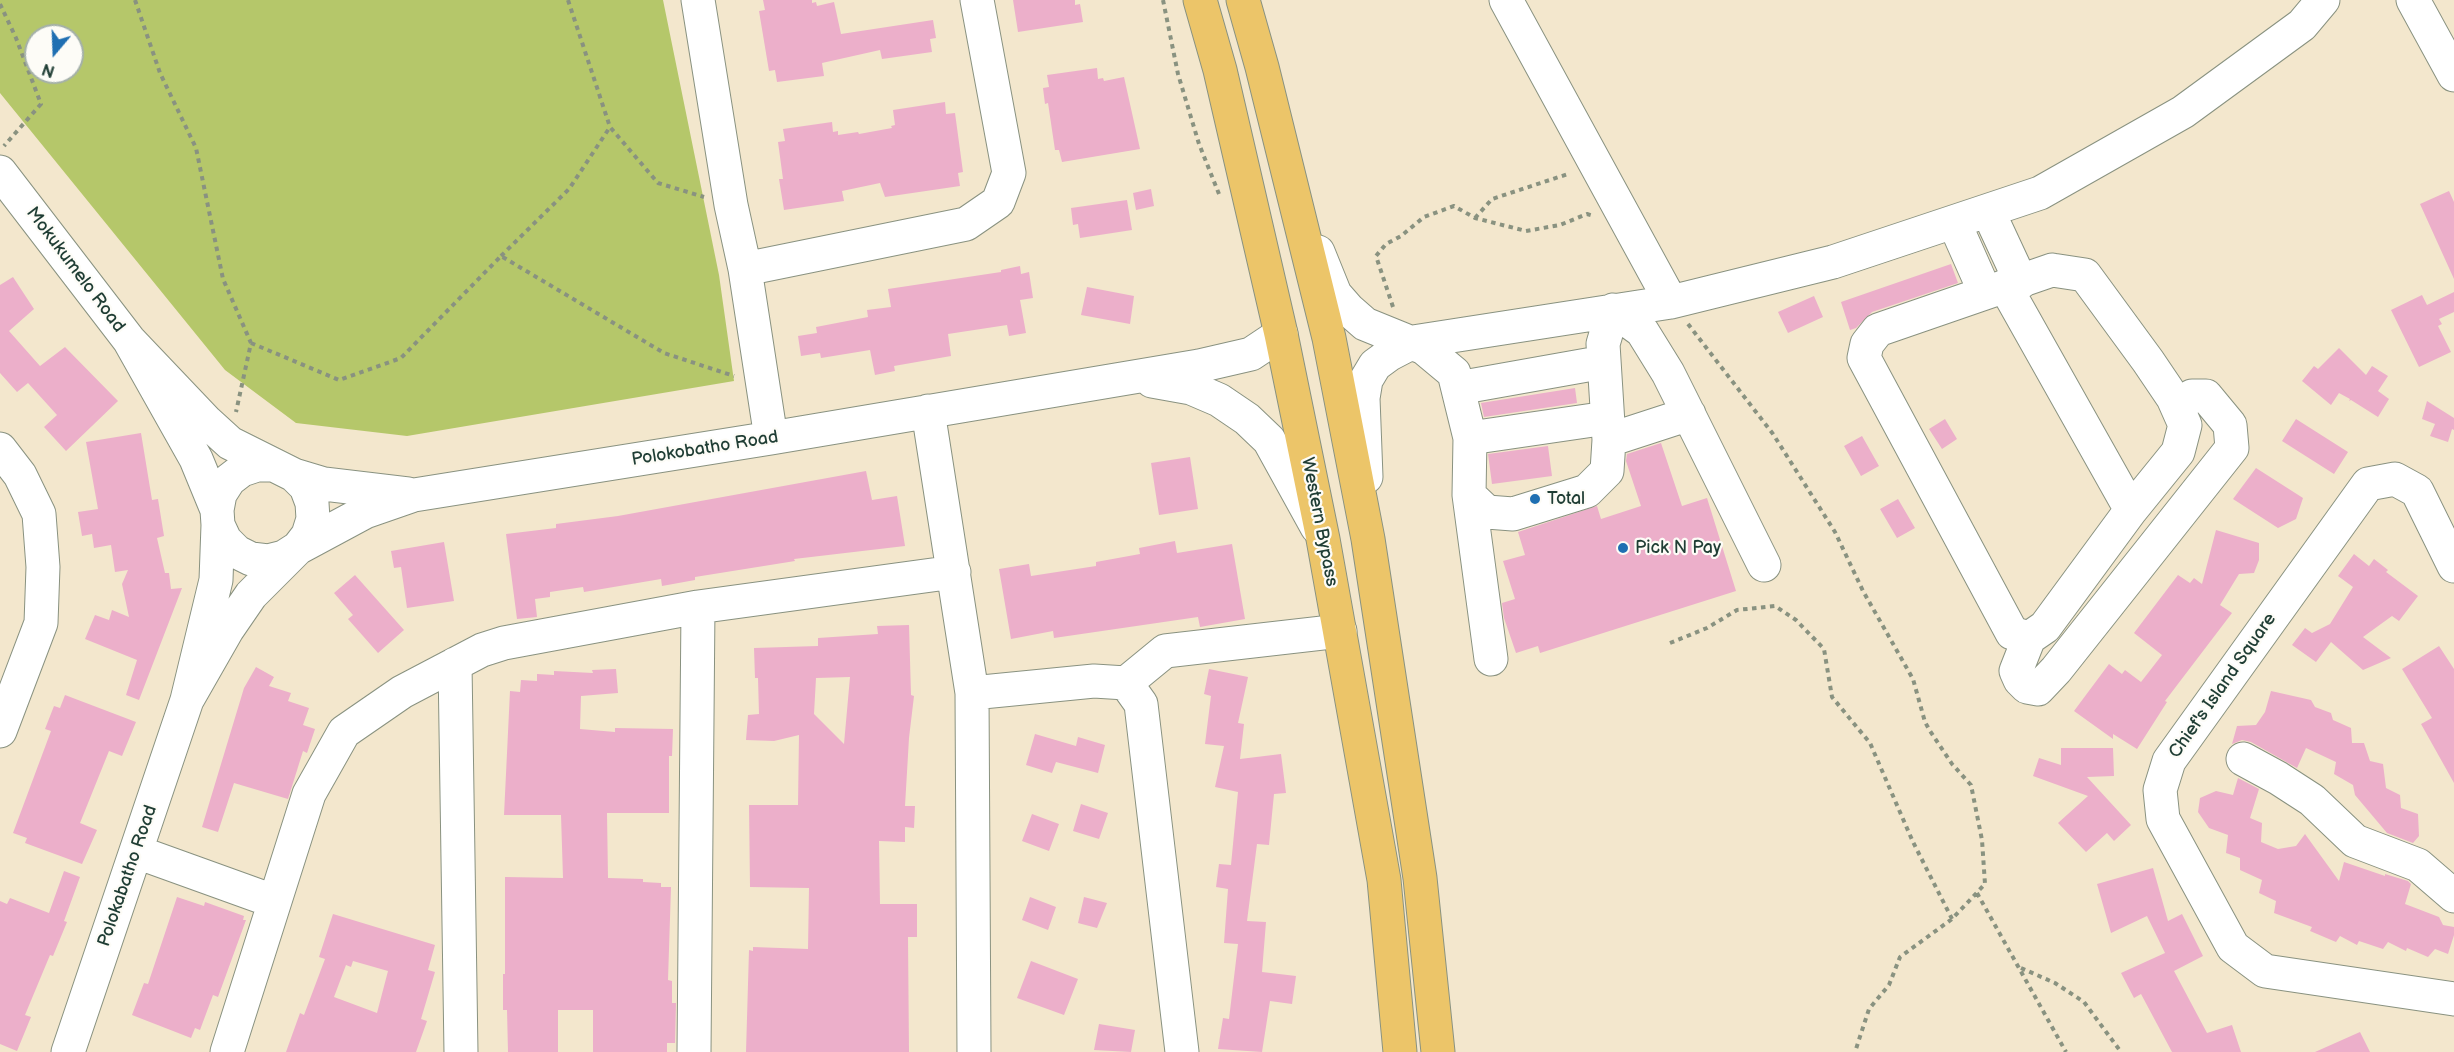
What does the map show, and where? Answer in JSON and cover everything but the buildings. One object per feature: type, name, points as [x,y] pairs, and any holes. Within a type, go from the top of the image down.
[{"type":"highway","name":"Western Bypass","points":[[1200,0],[1220,70],[1281,334],[1323,539],[1384,880],[1400,1052]]},
{"type":"highway","points":[[1243,0],[1276,122],[1329,339],[1368,539],[1420,878],[1438,1052]]},
{"type":"street","points":[[698,0],[731,206],[746,269],[771,438]]},
{"type":"street","points":[[746,269],[966,224],[998,202],[1009,173],[977,0]]},
{"type":"street","points":[[1506,0],[1671,302]]},
{"type":"street","points":[[1368,539],[1363,398],[1366,380],[1375,365],[1389,354],[1413,342],[1671,302],[1833,262],[2040,193],[2183,112],[2302,25],[2323,0]]},
{"type":"street","points":[[2413,0],[2454,75]]},
{"type":"street","points":[[1276,122],[1324,270],[1335,294],[1365,324],[1413,342],[1435,356],[1454,373],[1470,438],[1469,495],[1491,659]]},
{"type":"street","name":"Mokukumelo Road","points":[[0,172],[129,340]]},
{"type":"street","points":[[1988,210],[2004,287]]},
{"type":"street","points":[[1954,222],[2004,287],[2131,510]]},
{"type":"street","points":[[2029,638],[2012,633],[1864,358],[1867,344],[1878,330],[2052,270],[2085,275],[2148,361],[2178,408],[2185,425],[2178,452],[2131,510],[2045,627],[2029,638],[2016,671],[2020,680],[2027,687],[2038,688],[2056,670],[2232,448],[2229,425],[2206,396],[2192,396],[2178,408]]},
{"type":"street","points":[[1469,495],[1487,512],[1513,513],[1587,491],[1607,471],[1608,429],[1603,344],[1613,310]]},
{"type":"street","points":[[1613,310],[1642,331],[1668,373],[1764,565]]},
{"type":"street","name":"Polokobatho Road","points":[[298,548],[365,512],[414,495],[771,438],[1229,360],[1251,354],[1281,334]]},
{"type":"street","points":[[129,340],[230,443],[284,470],[324,484],[414,495]]},
{"type":"street","points":[[129,340],[191,450],[225,540],[237,552],[251,559],[268,561],[284,557],[298,548]]},
{"type":"street","points":[[1458,388],[1604,362]]},
{"type":"street","points":[[1122,378],[1191,388],[1219,400],[1247,419],[1269,440],[1323,539]]},
{"type":"street","points":[[928,411],[972,693],[974,1052]]},
{"type":"street","points":[[1470,438],[1608,429],[1689,414]]},
{"type":"street","points":[[0,449],[20,476],[39,514],[43,567],[41,623],[0,731]]},
{"type":"street","points":[[257,465],[284,470],[306,487],[312,502],[313,519],[308,535],[298,548],[251,594],[227,630],[187,700],[216,580],[217,517],[220,494],[229,480],[242,470],[257,465]]},
{"type":"street","name":"Chief's Island Square","points":[[2454,566],[2416,491],[2395,479],[2368,484],[2169,761],[2160,790],[2163,819],[2233,947],[2265,971],[2454,999]]},
{"type":"street","points":[[227,1052],[273,901],[309,794],[344,732],[402,692],[482,650],[504,643],[698,607],[954,572]]},
{"type":"street","points":[[694,1052],[698,607]]},
{"type":"street","points":[[972,693],[1095,681],[1126,683],[1165,651],[1340,631]]},
{"type":"street","points":[[455,664],[461,1052]]},
{"type":"street","points":[[1126,683],[1141,704],[1182,1052]]},
{"type":"street","name":"Polokabatho Road","points":[[68,1052],[187,700]]},
{"type":"street","points":[[2243,759],[2313,800],[2355,841],[2418,865],[2454,896]]},
{"type":"street","points":[[137,852],[273,901]]},
{"type":"path","points":[[135,0],[160,73],[196,148],[223,279],[251,343],[230,443]]},
{"type":"path","points":[[568,0],[610,127],[658,183],[731,206]]},
{"type":"path","points":[[1163,0],[1178,74],[1199,144],[1222,202]]},
{"type":"path","points":[[0,4],[16,38],[41,104],[0,151]]},
{"type":"path","points":[[251,343],[339,380],[401,358],[569,189],[610,127]]},
{"type":"path","points":[[1475,218],[1492,199],[1568,174],[1585,146]]},
{"type":"path","points":[[1413,342],[1390,303],[1376,255],[1386,244],[1401,236],[1424,217],[1455,206],[1475,218],[1526,231],[1560,225],[1587,214],[1630,226]]},
{"type":"path","points":[[501,256],[664,352],[763,386]]},
{"type":"path","points":[[1671,302],[1773,434],[1824,514],[1850,560],[1863,591],[1913,679],[1925,722],[1952,764],[1971,785],[1982,840],[1985,884],[1952,919],[1900,957],[1889,985],[1869,1009],[1855,1052]]},
{"type":"path","points":[[1670,644],[1707,628],[1737,610],[1775,606],[1797,620],[1824,649],[1832,697],[1870,743],[1913,842],[1952,919]]},
{"type":"path","points":[[1977,892],[2066,1052]]},
{"type":"path","points":[[2020,968],[2055,983],[2084,1002],[2121,1052]]},
{"type":"green space","points":[[0,0],[663,0],[719,275],[734,381],[407,436],[296,423],[225,370],[0,93]]},
{"type":"place","name":"Total","points":[[1535,499]]},
{"type":"place","name":"Pick N Pay","points":[[1623,548]]}]
